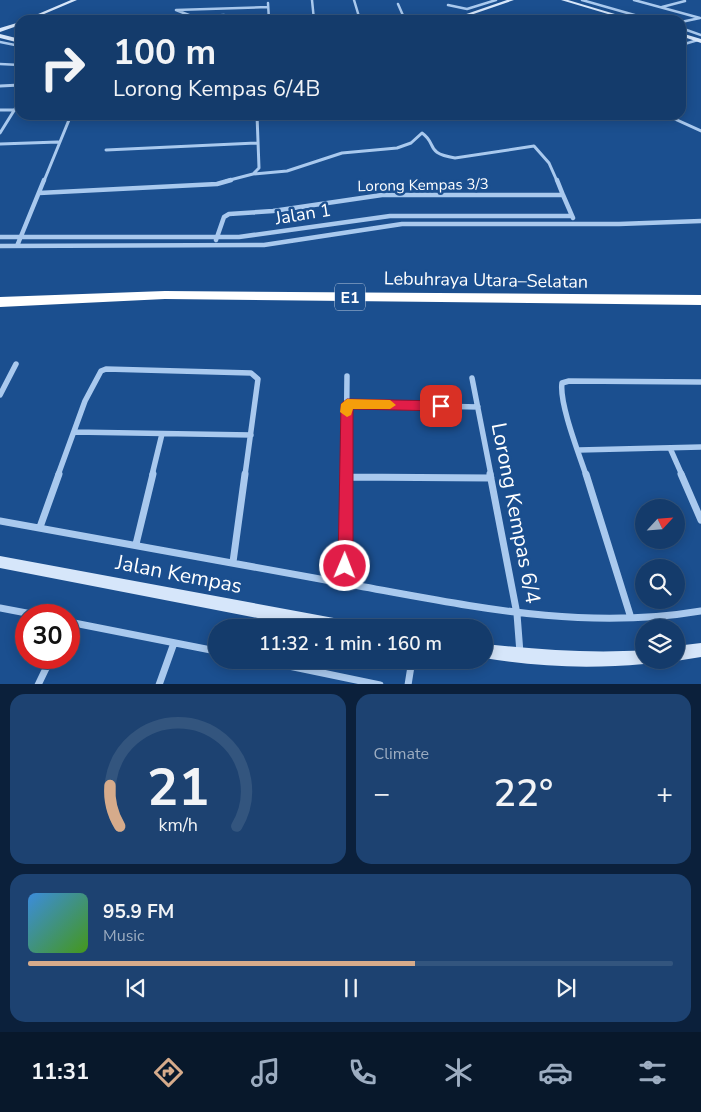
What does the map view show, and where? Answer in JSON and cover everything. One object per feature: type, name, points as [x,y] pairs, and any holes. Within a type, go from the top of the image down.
[{"type":"highway","name":"Lebuhraya Utara–Selatan","points":[[0,302],[165,295],[701,300]]},
{"type":"highway","name":"Lebuhraya Utara–Selatan","points":[[0,309],[148,305],[701,311]]},
{"type":"street","points":[[38,15],[75,0]]},
{"type":"street","points":[[312,0],[314,15]]},
{"type":"street","points":[[354,0],[358,15]]},
{"type":"street","points":[[448,4],[466,9],[496,0]]},
{"type":"street","points":[[563,0],[616,15]]},
{"type":"street","points":[[582,0],[634,15]]},
{"type":"street","points":[[634,0],[700,18]]},
{"type":"street","points":[[466,15],[507,1]]},
{"type":"street","points":[[662,8],[685,1]]},
{"type":"street","points":[[268,3],[269,15]]},
{"type":"street","points":[[398,4],[403,15]]},
{"type":"street","points":[[189,15],[176,10],[268,7]]},
{"type":"street","points":[[224,15],[225,8]]},
{"type":"street","points":[[692,32],[689,22],[700,18]]},
{"type":"street","points":[[0,30],[15,24]]},
{"type":"street","points":[[686,30],[700,39]]},
{"type":"street","points":[[686,35],[700,39]]},
{"type":"street","points":[[0,36],[15,40]]},
{"type":"street","points":[[686,43],[700,39]]},
{"type":"street","points":[[0,42],[15,45]]},
{"type":"street","points":[[0,64],[15,65]]},
{"type":"street","points":[[0,86],[15,85]]},
{"type":"street","points":[[0,110],[15,110]]},
{"type":"street","points":[[1,132],[15,110]]},
{"type":"street","points":[[16,246],[39,194],[58,142],[69,120]]},
{"type":"street","points":[[253,174],[259,168],[257,120]]},
{"type":"street","points":[[677,120],[701,131]]},
{"type":"street","points":[[39,194],[216,184],[253,174],[287,171],[342,153],[397,148],[411,143],[422,133],[428,137],[430,147],[434,151],[453,158],[534,146],[549,163],[576,223]]},
{"type":"street","points":[[0,144],[58,142]]},
{"type":"street","points":[[106,150],[258,143]]},
{"type":"street","name":"Lorong Kempas 3/3","points":[[214,245],[224,217],[227,215],[273,211],[382,195],[563,195]]},
{"type":"street","name":"Jalan 1","points":[[0,237],[251,236],[390,216],[572,216]]},
{"type":"street","points":[[0,246],[264,245],[402,224],[701,221]]},
{"type":"street","points":[[0,395],[16,364]]},
{"type":"street","points":[[40,527],[85,401],[97,374],[101,371],[106,369],[252,373],[258,379],[233,562]]},
{"type":"street","points":[[345,583],[347,376]]},
{"type":"street","name":"Lorong Kempas 6/4","points":[[472,378],[517,614],[520,656]]},
{"type":"street","points":[[631,618],[567,414],[561,389],[562,383],[569,380],[701,382]]},
{"type":"street","points":[[347,404],[478,406]]},
{"type":"street","points":[[74,432],[251,435]]},
{"type":"street","points":[[136,544],[162,434]]},
{"type":"street","points":[[670,448],[701,520]]},
{"type":"street","points":[[579,450],[701,448]]},
{"type":"street","points":[[346,477],[491,478]]},
{"type":"street","points":[[0,520],[517,614],[571,619],[682,615],[701,611]]},
{"type":"street","name":"Jalan Kempas","points":[[0,562],[302,619]]},
{"type":"street","points":[[0,608],[15,611]]},
{"type":"street","points":[[80,624],[208,649]]},
{"type":"street","points":[[158,684],[174,643]]},
{"type":"street","points":[[685,653],[701,650]]},
{"type":"street","points":[[493,652],[571,660],[635,657]]},
{"type":"street","points":[[38,684],[46,669]]},
{"type":"street","points":[[305,669],[380,684]]},
{"type":"street","points":[[408,684],[410,669]]},
{"type":"slow traffic","points":[[347,412],[347,404],[390,405]]},
{"type":"route","points":[[345,566],[347,404],[441,406]]}]
